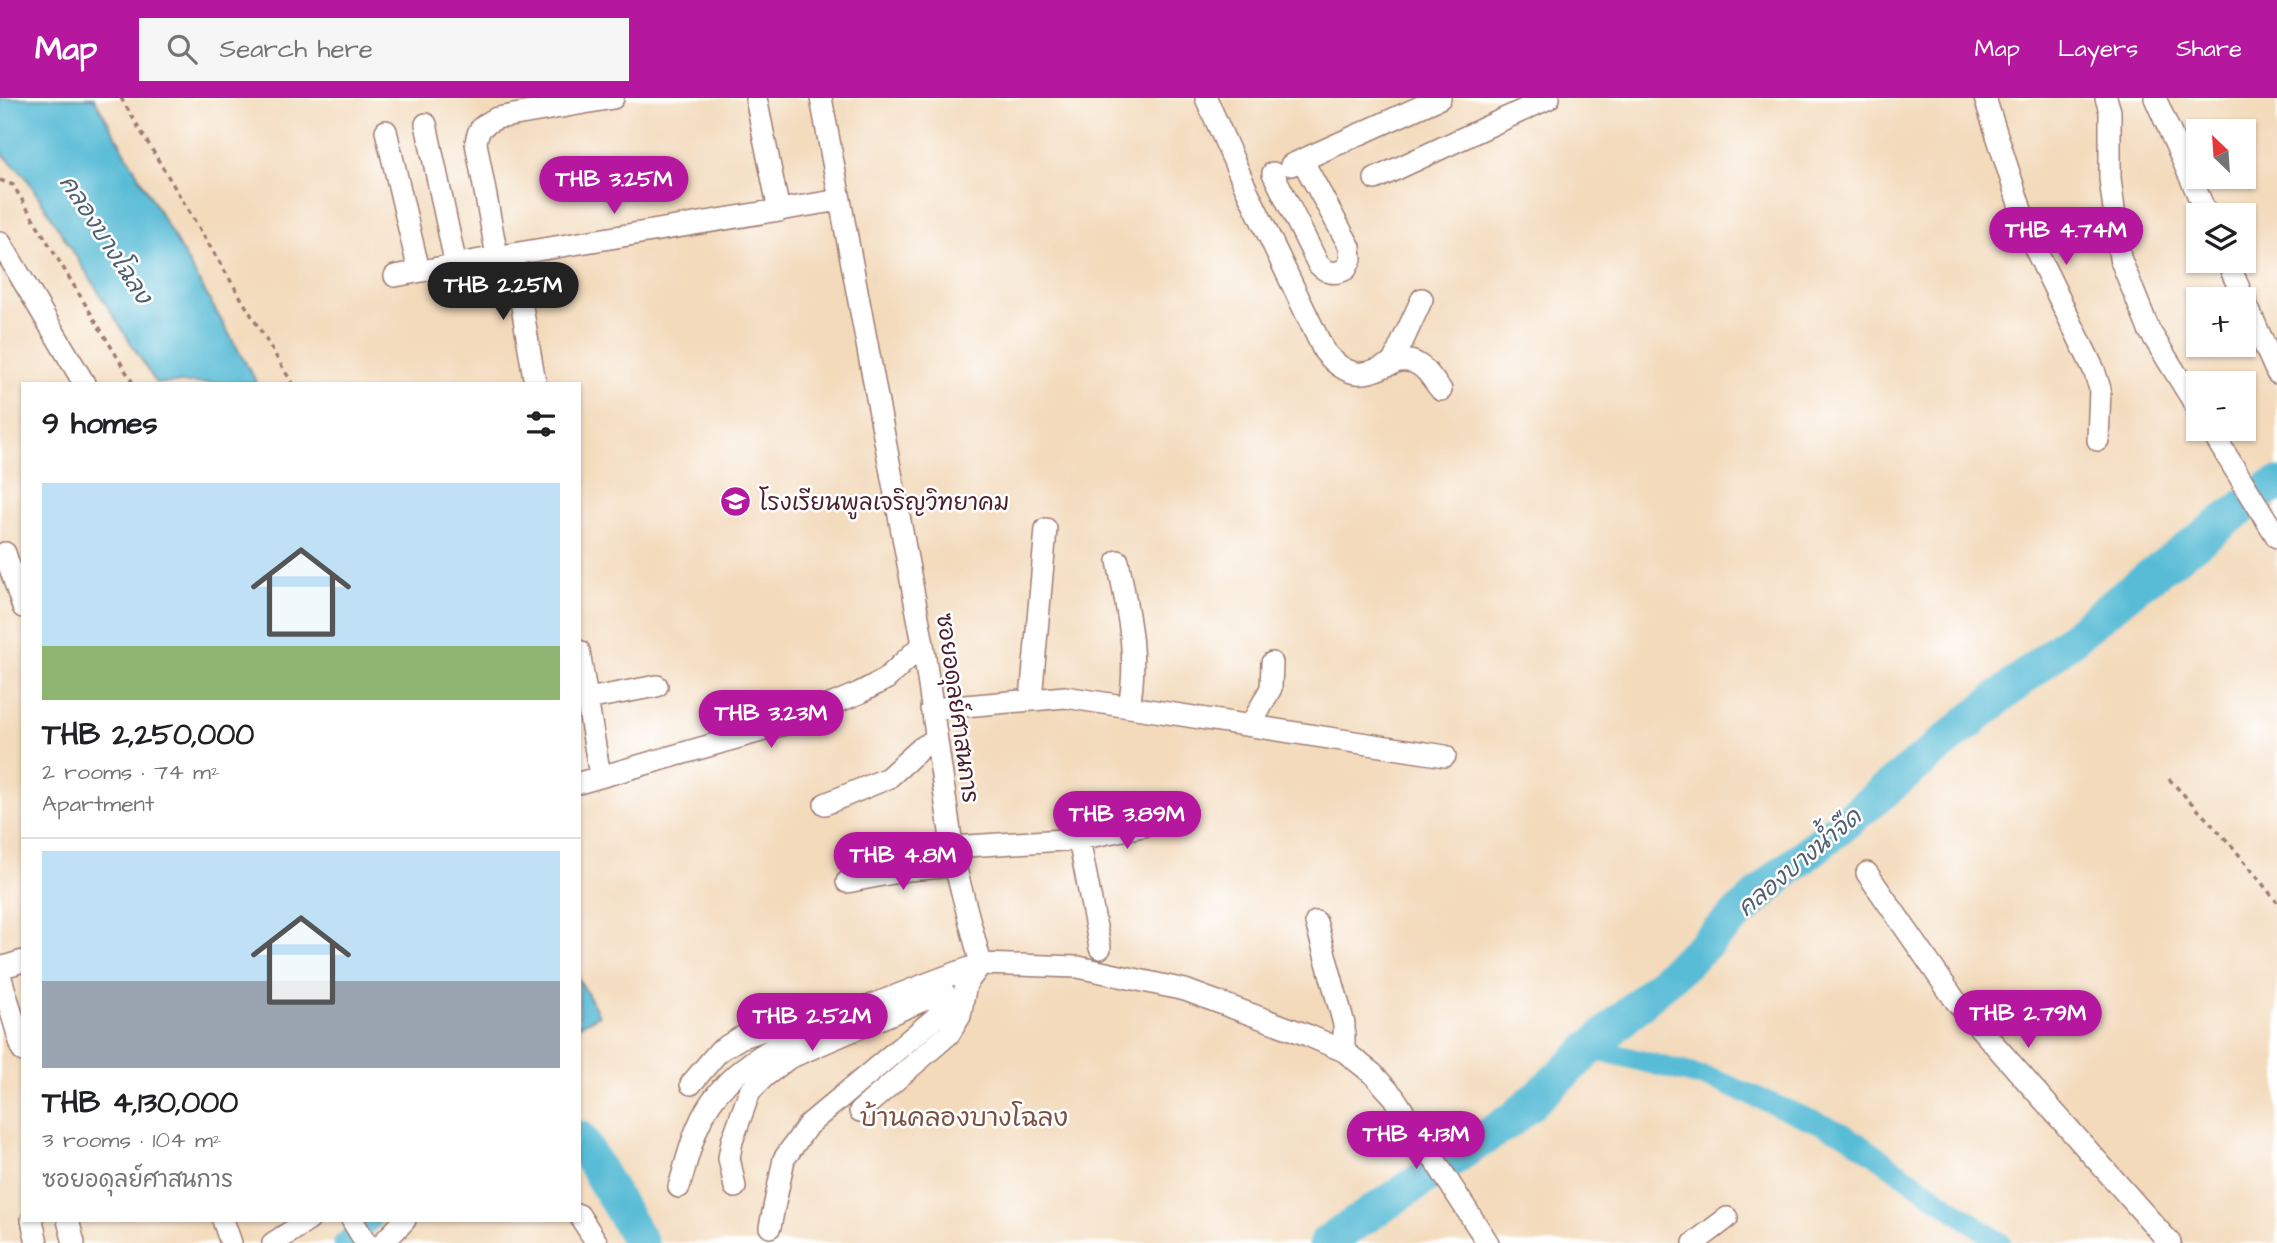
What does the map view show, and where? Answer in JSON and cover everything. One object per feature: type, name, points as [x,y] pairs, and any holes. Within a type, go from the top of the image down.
[{"type":"street","points":[[535,382],[476,143],[478,130],[497,118],[613,98]]},
{"type":"street","points":[[756,98],[779,211]]},
{"type":"street","name":"ซอยอดุลย์ศาสนการ","points":[[821,98],[923,644],[953,857],[981,964]]},
{"type":"street","points":[[1206,98],[1324,351],[1335,365],[1344,371],[1358,374],[1409,361],[1422,367],[1441,390]]},
{"type":"street","points":[[1245,186],[1440,98]]},
{"type":"street","points":[[1375,179],[1549,98]]},
{"type":"street","points":[[1985,98],[2030,238],[2097,380],[2101,405],[2098,440]]},
{"type":"street","points":[[2106,98],[2110,111],[2110,178],[2120,258],[2149,330],[2186,389]]},
{"type":"street","points":[[2155,98],[2202,203]]},
{"type":"street","points":[[426,124],[456,266]]},
{"type":"street","points":[[386,131],[419,271]]},
{"type":"street","points":[[1273,173],[1318,264],[1325,271],[1336,274],[1346,269],[1351,259],[1350,247],[1302,160]]},
{"type":"street","points":[[395,276],[505,255],[840,201]]},
{"type":"street","points":[[0,242],[83,382]]},
{"type":"street","points":[[2232,273],[2277,373]]},
{"type":"street","points":[[1392,364],[1422,299]]},
{"type":"street","points":[[2217,441],[2277,537]]},
{"type":"street","points":[[1031,699],[1046,529]]},
{"type":"street","points":[[9,551],[21,599]]},
{"type":"street","points":[[1118,561],[1134,655],[1134,681],[1129,705]]},
{"type":"street","points":[[581,782],[785,724],[859,693],[886,678],[923,644]]},
{"type":"street","points":[[581,663],[600,776]]},
{"type":"street","points":[[1251,725],[1271,688],[1272,663]]},
{"type":"street","points":[[587,699],[657,686]]},
{"type":"street","points":[[931,709],[1065,697],[1445,756]]},
{"type":"street","points":[[825,804],[888,778],[921,748],[936,739]]},
{"type":"street","points":[[847,882],[908,870],[953,857],[1079,839],[1167,821]]},
{"type":"street","points":[[1079,839],[1100,948]]},
{"type":"street","points":[[1867,873],[1955,1000],[2170,1243]]},
{"type":"street","points":[[1316,922],[1344,1024],[1344,1051]]},
{"type":"street","points":[[0,968],[21,962]]},
{"type":"street","points":[[860,1111],[948,1034],[960,1016],[966,985],[981,964]]},
{"type":"street","points":[[679,1187],[696,1127],[716,1094],[736,1073],[778,1046],[917,987],[981,964],[1077,967],[1185,990],[1344,1051],[1373,1074],[1394,1097],[1488,1243]]},
{"type":"street","points":[[0,975],[7,1017],[21,1047]]},
{"type":"street","points":[[735,1187],[729,1158],[732,1141],[750,1091],[764,1077],[789,1058],[966,985]]},
{"type":"street","points":[[770,1227],[785,1159],[808,1125],[940,1014],[944,1009],[944,992]]},
{"type":"street","points":[[691,1083],[719,1051],[740,1038],[775,1026],[789,1026],[800,1035]]},
{"type":"street","points":[[581,1218],[597,1243]]},
{"type":"street","points":[[1694,1243],[1727,1218]]},
{"type":"street","points":[[32,1222],[37,1243]]},
{"type":"street","points":[[69,1222],[74,1243]]},
{"type":"street","points":[[224,1222],[231,1243]]},
{"type":"street","points":[[273,1243],[306,1222]]},
{"type":"street","points":[[353,1222],[366,1243]]},
{"type":"street","points":[[383,1243],[403,1222]]},
{"type":"path","points":[[121,98],[291,382]]},
{"type":"path","points":[[0,180],[13,185],[133,382]]},
{"type":"path","points":[[2169,779],[2232,846],[2277,902]]},
{"type":"water","points":[[0,98],[94,98],[256,382],[155,382],[26,177],[0,151]]},
{"type":"water","points":[[581,983],[599,1015],[581,1025]]},
{"type":"waterway","name":"คลองบางน้ำจืด","points":[[1326,1243],[1514,1118],[1782,874],[2134,588],[2277,485]]},
{"type":"waterway","points":[[1591,1048],[1715,1080],[1845,1134],[2001,1243]]},
{"type":"waterway","name":"คลองบางโฉลง","points":[[581,1141],[641,1243]]},
{"type":"waterway","points":[[344,1243],[369,1222]]},
{"type":"place","name":"โรงเรียนพูลเจริญวิทยาคม","points":[[736,502]]},
{"type":"district","name":"บ้านคลองบางโฉลง","points":[[964,1117]]}]
